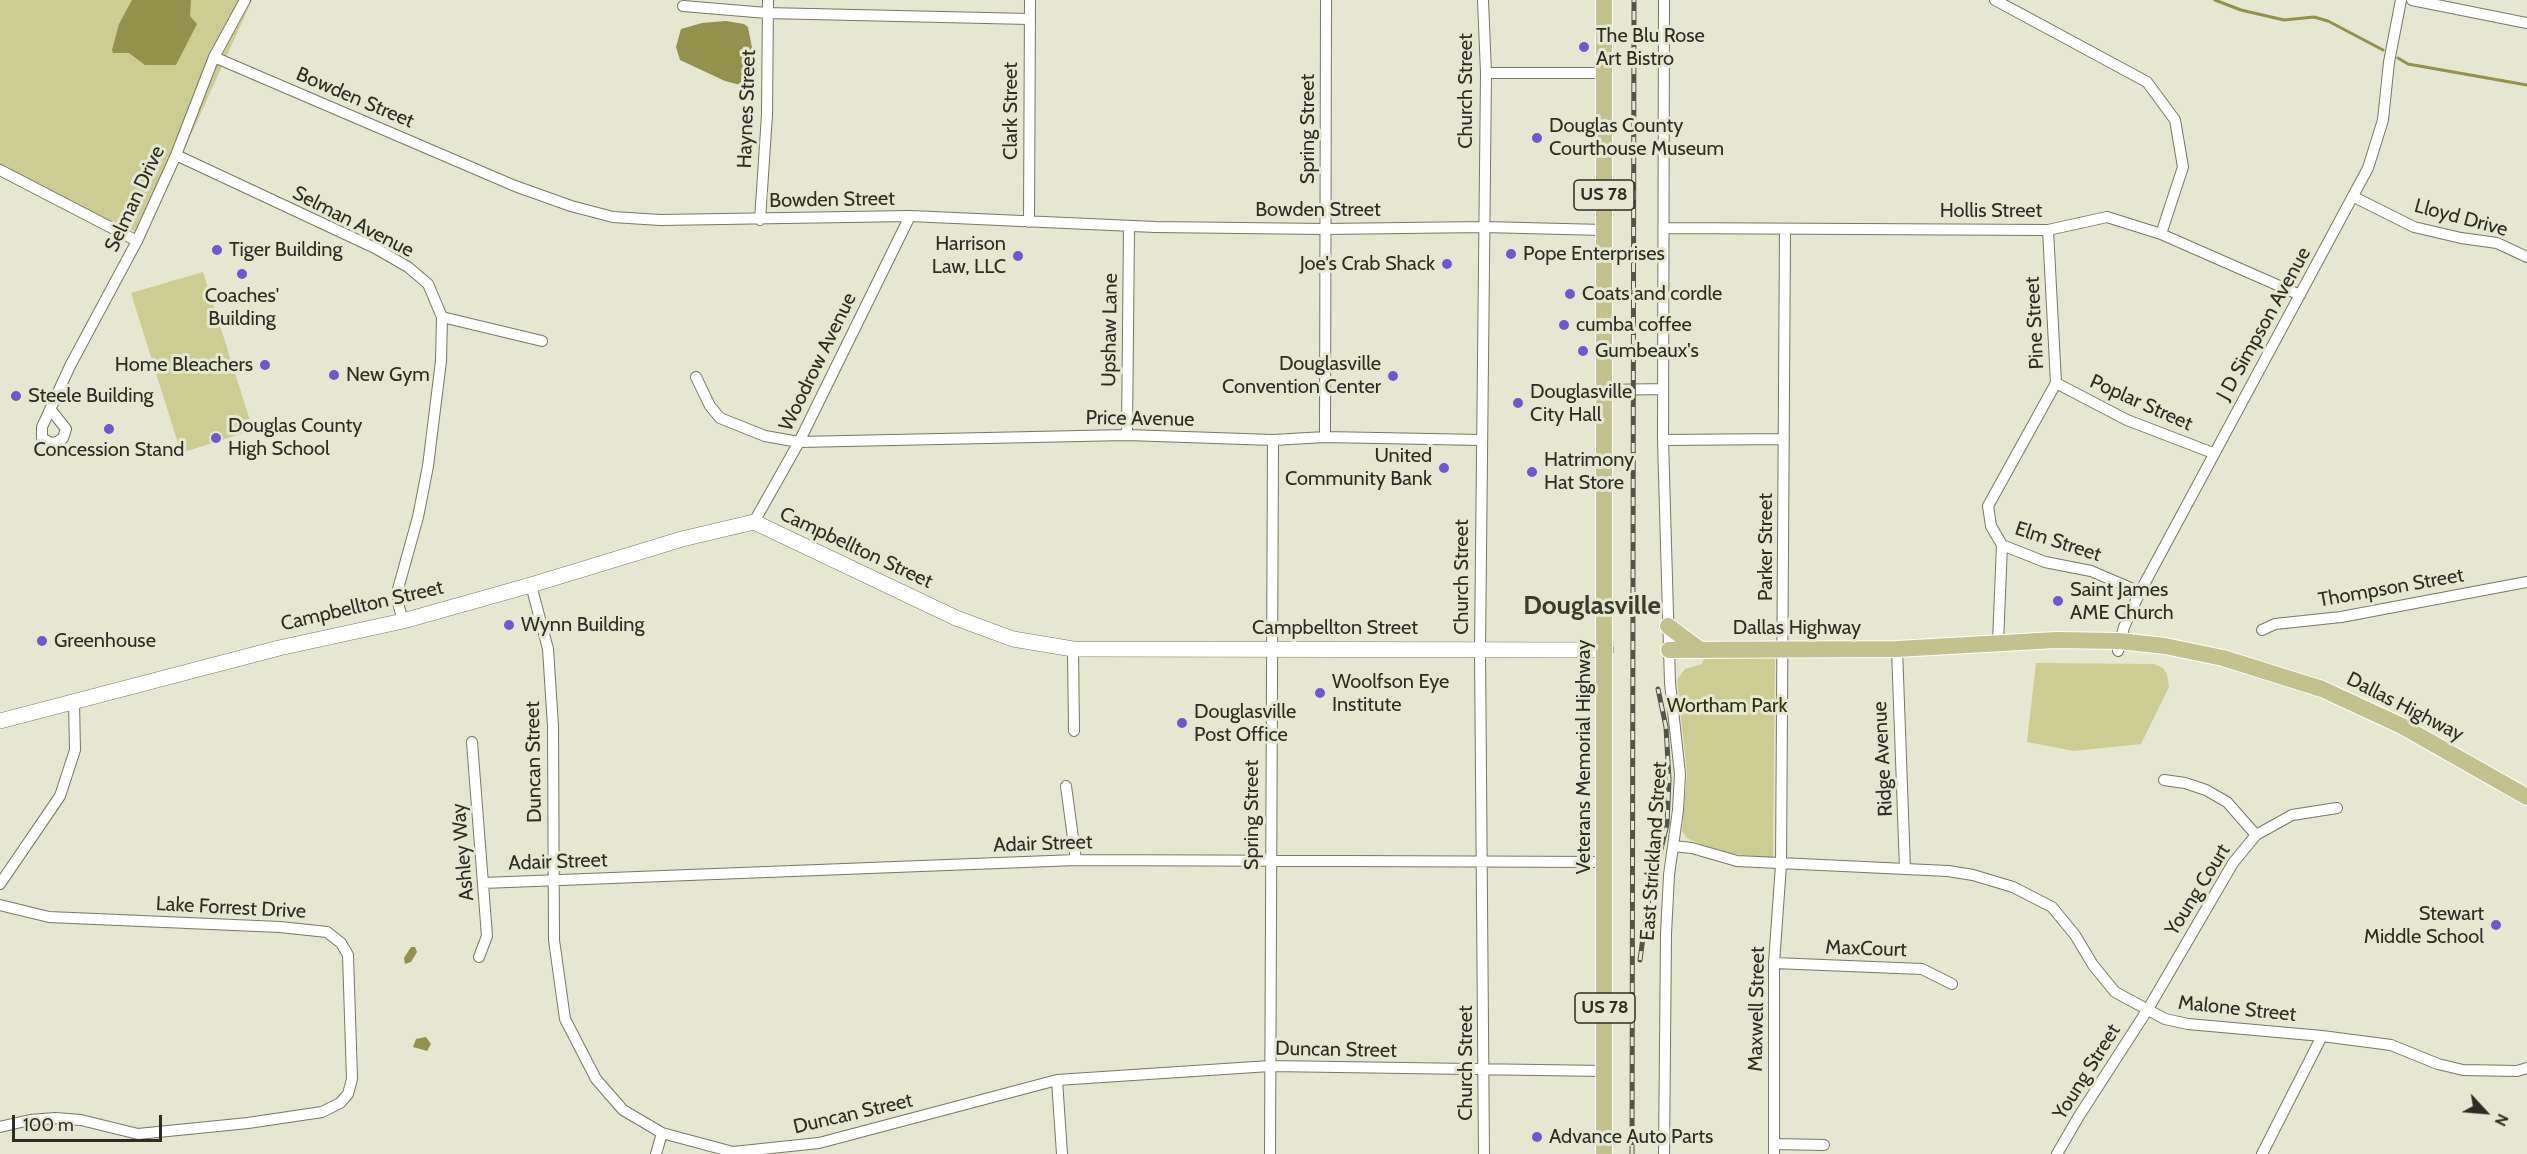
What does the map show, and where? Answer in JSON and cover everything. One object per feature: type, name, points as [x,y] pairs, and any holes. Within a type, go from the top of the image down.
[{"type":"main road","name":"Veterans Memorial Highway","points":[[1604,0],[1606,650],[1604,1154]]},
{"type":"main road","name":"Campbellton Street","points":[[0,722],[279,648],[403,621],[531,585],[682,538],[754,522],[956,618],[1013,639],[1073,649],[1606,650]]},
{"type":"main road","points":[[1668,626],[1699,649]]},
{"type":"main road","name":"Dallas Highway","points":[[1669,650],[1925,648],[1998,642],[2119,646]]},
{"type":"main road","name":"Dallas Highway","points":[[1925,648],[1953,651],[2165,646],[2202,653],[2322,689],[2402,726],[2527,797]]},
{"type":"street","name":"Selman Drive","points":[[51,410],[73,360],[137,241],[176,155],[214,57],[245,0]]},
{"type":"street","name":"Haynes Street","points":[[760,220],[767,115],[768,0]]},
{"type":"street","name":"Clark Street","points":[[1029,222],[1030,0]]},
{"type":"street","name":"Spring Street","points":[[1325,437],[1326,0]]},
{"type":"street","name":"Church Street","points":[[1483,0],[1486,73],[1480,649],[1484,1154]]},
{"type":"street","name":"East Strickland Street","points":[[1664,0],[1663,440],[1670,683],[1680,774],[1666,934],[1664,1154]]},
{"type":"street","points":[[1995,0],[2147,81],[2175,120],[2183,167],[2161,234]]},
{"type":"street","name":"J D Simpson Avenue","points":[[2119,646],[2140,592],[2368,168],[2383,120],[2388,62],[2402,0]]},
{"type":"street","points":[[2412,0],[2527,23]]},
{"type":"street","points":[[683,6],[767,13],[1029,19]]},
{"type":"street","name":"Bowden Street","points":[[214,57],[514,186],[570,206],[613,217],[660,220],[760,220],[910,216],[1129,226],[1325,229],[1483,227],[1604,230]]},
{"type":"street","points":[[1486,73],[1604,73]]},
{"type":"street","name":"Selman Avenue","points":[[176,155],[375,248],[408,267],[428,284],[442,317],[441,361],[428,466],[418,517],[398,589],[398,603],[403,621]]},
{"type":"street","points":[[0,170],[137,241]]},
{"type":"street","name":"Lloyd Drive","points":[[2354,197],[2414,227],[2461,238],[2498,243],[2527,257]]},
{"type":"street","name":"Woodrow Avenue","points":[[754,522],[799,442],[910,216]]},
{"type":"street","name":"Hollis Street","points":[[1665,228],[2048,230],[2108,217],[2161,234],[2300,295]]},
{"type":"street","name":"Upshaw Lane","points":[[1127,435],[1129,226]]},
{"type":"street","name":"Parker Street","points":[[1781,865],[1785,230]]},
{"type":"street","name":"Pine Street","points":[[1988,506],[2056,383],[2048,230]]},
{"type":"street","points":[[442,317],[542,341]]},
{"type":"street","name":"Price Avenue","points":[[696,377],[710,406],[720,418],[765,436],[799,442],[1127,435],[1273,440],[1325,437],[1481,440]]},
{"type":"street","name":"Poplar Street","points":[[2056,383],[2127,420],[2213,453]]},
{"type":"street","points":[[1604,390],[1663,389]]},
{"type":"street","points":[[1663,440],[1784,439]]},
{"type":"street","name":"Spring Street","points":[[1270,1154],[1273,440]]},
{"type":"street","name":"Elm Street","points":[[1988,506],[1991,526],[2002,545],[2045,562],[2091,571],[2140,592]]},
{"type":"street","points":[[1998,642],[2002,545]]},
{"type":"street","name":"Thompson Street","points":[[2262,630],[2275,624],[2341,617],[2527,582]]},
{"type":"street","name":"Duncan Street","points":[[531,585],[548,649],[553,726],[554,940],[565,1019],[596,1079],[624,1110],[662,1133],[733,1152],[819,1143],[1057,1080],[1270,1066],[1605,1071]]},
{"type":"street","name":"Ridge Avenue","points":[[1897,648],[1905,869]]},
{"type":"street","points":[[1073,649],[1074,731]]},
{"type":"street","points":[[0,884],[60,796],[75,750],[74,702]]},
{"type":"street","name":"Ashley Way","points":[[472,742],[487,936],[479,957]]},
{"type":"street","points":[[2164,780],[2185,783],[2206,790],[2227,802],[2256,835]]},
{"type":"street","points":[[1066,786],[1076,860]]},
{"type":"street","name":"Young Court","points":[[2148,1009],[2233,863],[2256,835],[2292,815],[2337,808]]},
{"type":"street","name":"Malone Street","points":[[1672,846],[1692,848],[1737,861],[1781,865],[1948,871],[1973,875],[2013,887],[2052,907],[2075,935],[2093,965],[2115,992],[2165,1019],[2188,1024],[2322,1036],[2391,1045],[2438,1064],[2463,1070],[2517,1071],[2527,1068]]},
{"type":"street","name":"Adair Street","points":[[483,883],[1076,860],[1605,862]]},
{"type":"street","name":"Maxwell Street","points":[[1774,1149],[1774,963],[1781,865]]},
{"type":"street","name":"Lake Forrest Drive","points":[[0,905],[49,917],[280,927],[327,932],[341,943],[348,955],[352,1079],[348,1094],[340,1103],[322,1112],[248,1123],[138,1134],[81,1120],[55,1118],[30,1119],[0,1127]]},
{"type":"street","name":"MaxCourt","points":[[1774,963],[1922,969],[1952,984]]},
{"type":"street","name":"Young Street","points":[[2057,1154],[2148,1009]]},
{"type":"street","points":[[2262,1154],[2322,1036]]},
{"type":"street","points":[[1057,1080],[1062,1154]]},
{"type":"street","points":[[656,1154],[662,1133]]},
{"type":"street","points":[[1774,1149],[1824,1145]]},
{"type":"green space","points":[[0,0],[252,0],[182,155],[137,232],[49,195],[0,168]]},
{"type":"green space","points":[[203,272],[253,430],[181,453],[131,293]]},
{"type":"green space","name":"Wortham Park","points":[[1775,656],[1773,858],[1725,853],[1688,839],[1682,831],[1687,773],[1677,680],[1685,669],[1702,664],[1704,659]]},
{"type":"green space","points":[[2036,663],[2154,664],[2163,668],[2167,674],[2169,687],[2141,744],[2074,751],[2027,742]]},
{"type":"shaded area","points":[[132,0],[191,0],[190,16],[197,24],[176,65],[145,65],[129,53],[113,53],[119,24]]},
{"type":"shaded area","points":[[726,21],[744,24],[748,27],[756,74],[753,83],[740,85],[725,81],[680,60],[676,47],[681,29],[702,23]]},
{"type":"shaded area","points":[[411,947],[415,947],[417,952],[411,962],[405,964],[404,958]]},
{"type":"shaded area","points":[[426,1037],[431,1044],[427,1051],[413,1047],[416,1039]]},
{"type":"waterway","points":[[2215,0],[2241,10],[2284,20],[2314,17],[2328,21],[2383,50]]},
{"type":"waterway","points":[[2398,58],[2408,64],[2527,85]]},
{"type":"railway","points":[[1632,1154],[1634,0]]},
{"type":"railway","points":[[1640,960],[1647,908],[1667,824],[1669,780],[1666,727],[1658,689]]},
{"type":"place","name":"The Blu Rose Art Bistro","points":[[1584,47]]},
{"type":"place","name":"Douglas County Courthouse Museum","points":[[1537,138]]},
{"type":"place","name":"Tiger Building","points":[[217,250]]},
{"type":"place","name":"Pope Enterprises","points":[[1511,254]]},
{"type":"place","name":"Harrison Law, LLC","points":[[1018,256]]},
{"type":"place","name":"Joe's Crab Shack","points":[[1447,264]]},
{"type":"place","name":"Coaches' Building","points":[[242,274]]},
{"type":"place","name":"Coats and cordle","points":[[1570,294]]},
{"type":"place","name":"cumba coffee","points":[[1564,325]]},
{"type":"place","name":"Gumbeaux's","points":[[1583,351]]},
{"type":"place","name":"Home Bleachers","points":[[265,365]]},
{"type":"place","name":"New Gym","points":[[334,375]]},
{"type":"place","name":"Douglasville Convention Center","points":[[1393,376]]},
{"type":"place","name":"Steele Building","points":[[16,396]]},
{"type":"place","name":"Douglasville City Hall","points":[[1518,403]]},
{"type":"place","name":"Concession Stand","points":[[109,429]]},
{"type":"place","name":"Douglas County High School","points":[[216,438]]},
{"type":"place","name":"United Community Bank","points":[[1444,468]]},
{"type":"place","name":"Hatrimony Hat Store","points":[[1532,472]]},
{"type":"place","name":"Saint James AME Church","points":[[2058,601]]},
{"type":"place","name":"Wynn Building","points":[[509,625]]},
{"type":"place","name":"Greenhouse","points":[[42,641]]},
{"type":"place","name":"Woolfson Eye Institute","points":[[1320,693]]},
{"type":"place","name":"Douglasville Post Office","points":[[1182,723]]},
{"type":"place","name":"Stewart Middle School","points":[[2496,925]]},
{"type":"place","name":"Advance Auto Parts","points":[[1537,1137]]},
{"type":"district","name":"Douglasville","points":[[1592,606]]}]
